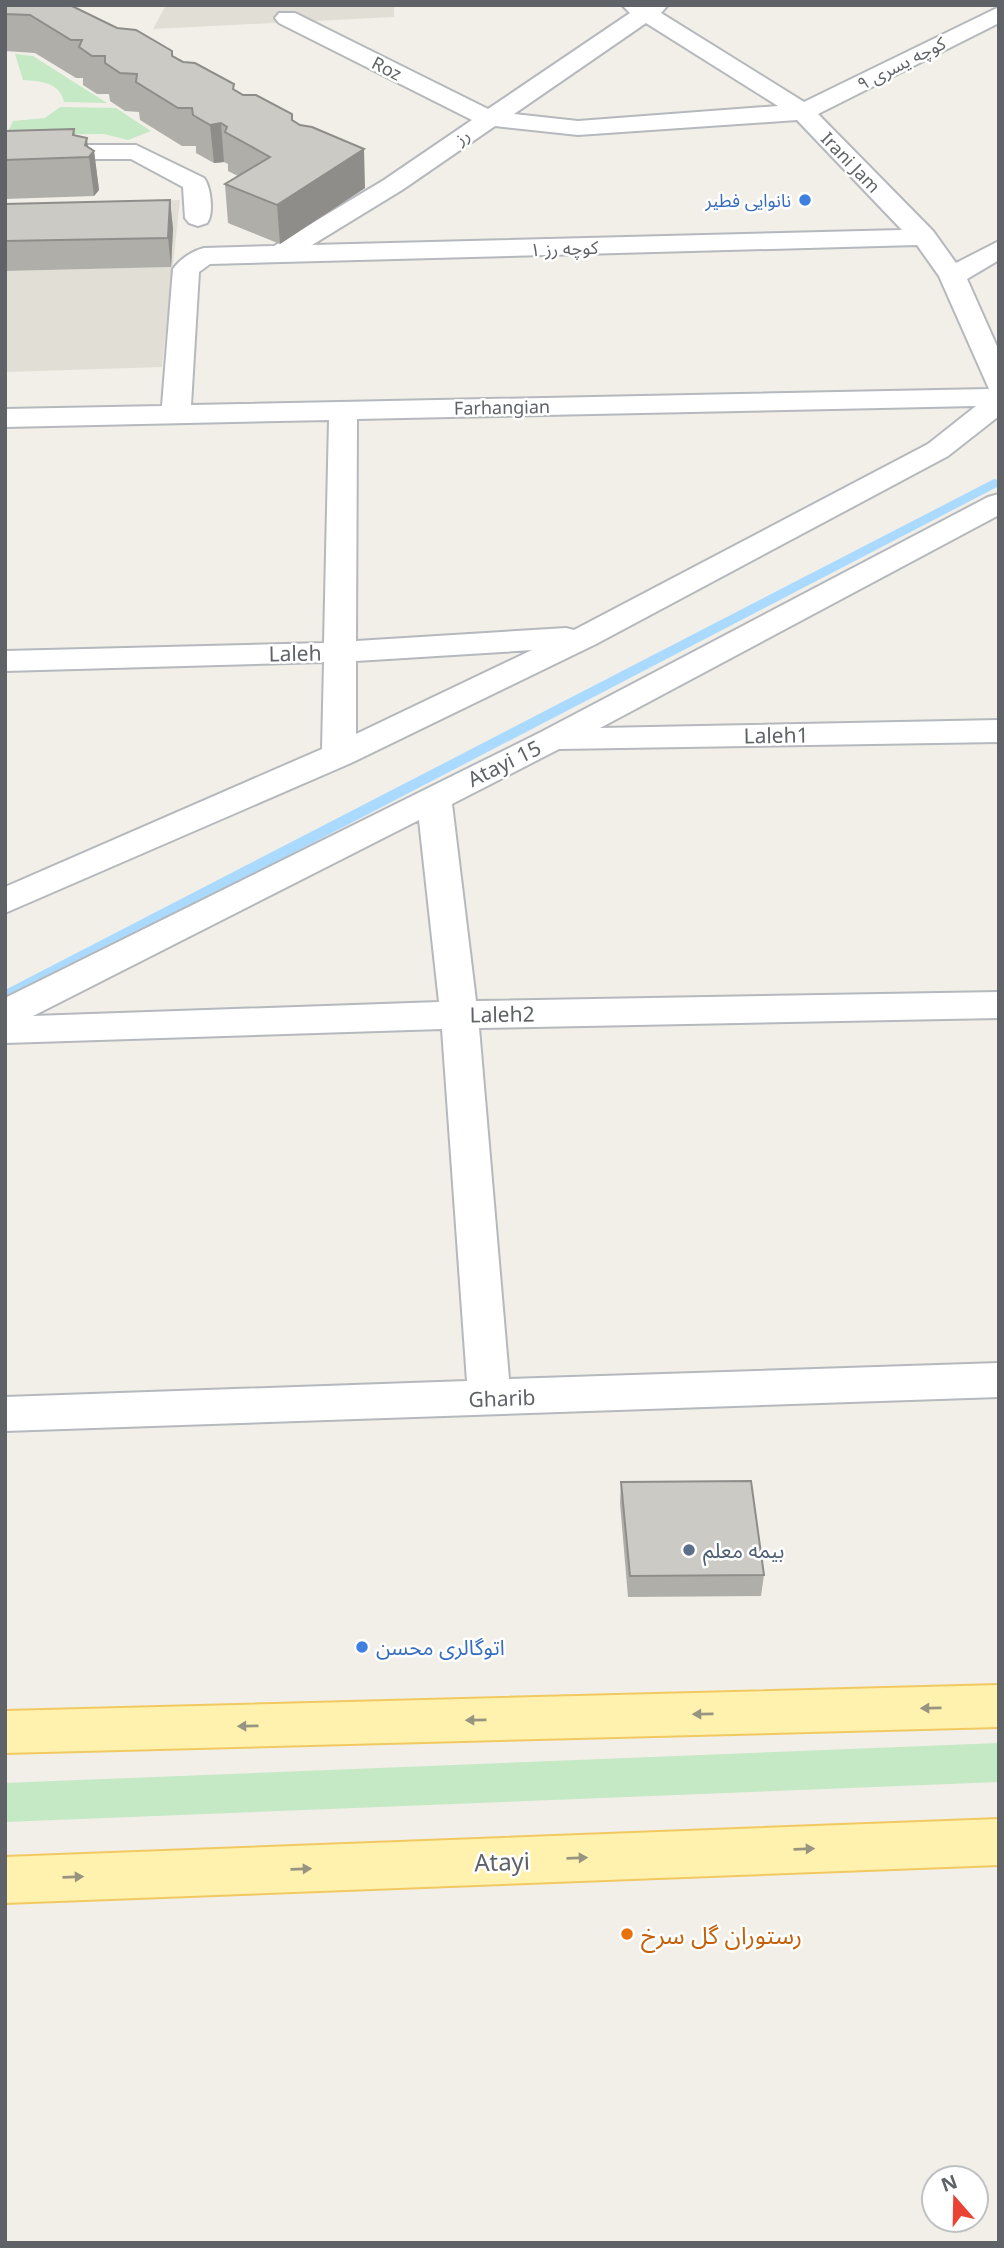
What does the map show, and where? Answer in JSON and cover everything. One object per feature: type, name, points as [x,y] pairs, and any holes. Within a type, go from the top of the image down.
[{"type":"main road","points":[[5,1732],[999,1706]]},
{"type":"main road","name":"Atayi","points":[[5,1880],[999,1842]]},
{"type":"street","name":"Irani Jam","points":[[646,8],[803,113],[924,237],[952,276],[999,383]]},
{"type":"street","name":"رز","points":[[276,256],[393,185],[646,8]]},
{"type":"street","name":"کوچه یسری ۹","points":[[803,113],[999,15]]},
{"type":"street","name":"Roz","points":[[287,18],[487,118]]},
{"type":"street","points":[[487,118],[578,128],[803,113]]},
{"type":"street","points":[[5,152],[136,152],[195,183],[198,218]]},
{"type":"street","points":[[369,172],[393,185]]},
{"type":"street","name":"کوچه رز ۱","points":[[176,414],[186,269],[204,256],[924,237]]},
{"type":"street","points":[[952,276],[999,249]]},
{"type":"street","points":[[5,901],[339,755],[585,637],[938,450],[999,400]]},
{"type":"street","name":"Farhangian","points":[[5,418],[999,400]]},
{"type":"street","points":[[339,755],[338,652],[343,410]]},
{"type":"street","name":"Atayi 15","points":[[5,1014],[553,739],[999,503]]},
{"type":"street","name":"Laleh","points":[[5,661],[338,652],[585,637]]},
{"type":"street","name":"Laleh1","points":[[553,739],[999,731]]},
{"type":"street","points":[[434,798],[458,1015],[490,1399]]},
{"type":"street","name":"Laleh2","points":[[5,1030],[458,1015],[999,1005]]},
{"type":"street","name":"Gharib","points":[[5,1414],[999,1380]]},
{"type":"shaded area","points":[[166,5],[394,5],[394,17],[153,29]]},
{"type":"shaded area","points":[[180,200],[162,367],[5,372],[5,271],[170,267],[173,229],[5,233],[5,207]]},
{"type":"green space","points":[[15,54],[33,56],[107,103],[64,102],[62,95],[54,87],[42,82],[23,80]]},
{"type":"green space","points":[[60,107],[116,108],[151,131],[128,140],[104,134],[6,135],[13,121],[45,118]]},
{"type":"green space","points":[[999,1743],[999,1782],[5,1822],[5,1783]]},
{"type":"building","points":[[5,5],[70,5],[117,28],[136,30],[172,51],[172,56],[183,62],[195,63],[234,84],[233,89],[243,95],[256,95],[292,114],[292,120],[300,125],[312,127],[364,149],[277,205],[225,184],[270,157],[225,132],[227,127],[221,123],[210,125],[193,115],[192,108],[178,108],[136,82],[137,74],[120,73],[105,63],[105,56],[92,56],[79,47],[82,40],[71,40],[30,15],[5,14]]},
{"type":"building","points":[[74,129],[73,135],[87,138],[85,145],[94,151],[89,157],[5,160],[5,131]]},
{"type":"building","points":[[170,200],[168,238],[5,241],[5,204]]},
{"type":"building","name":"بیمه معلم","points":[[751,1481],[764,1575],[630,1576],[621,1482]]},
{"type":"waterway","points":[[5,997],[994,483]]},
{"type":"place","name":"نانوایی فطیر","points":[[805,200]]},
{"type":"place","name":"بیمه معلم","points":[[689,1550]]},
{"type":"place","name":"اتوگالری محسن","points":[[362,1647]]},
{"type":"place","name":"رستوران گل سرخ","points":[[627,1934]]}]
